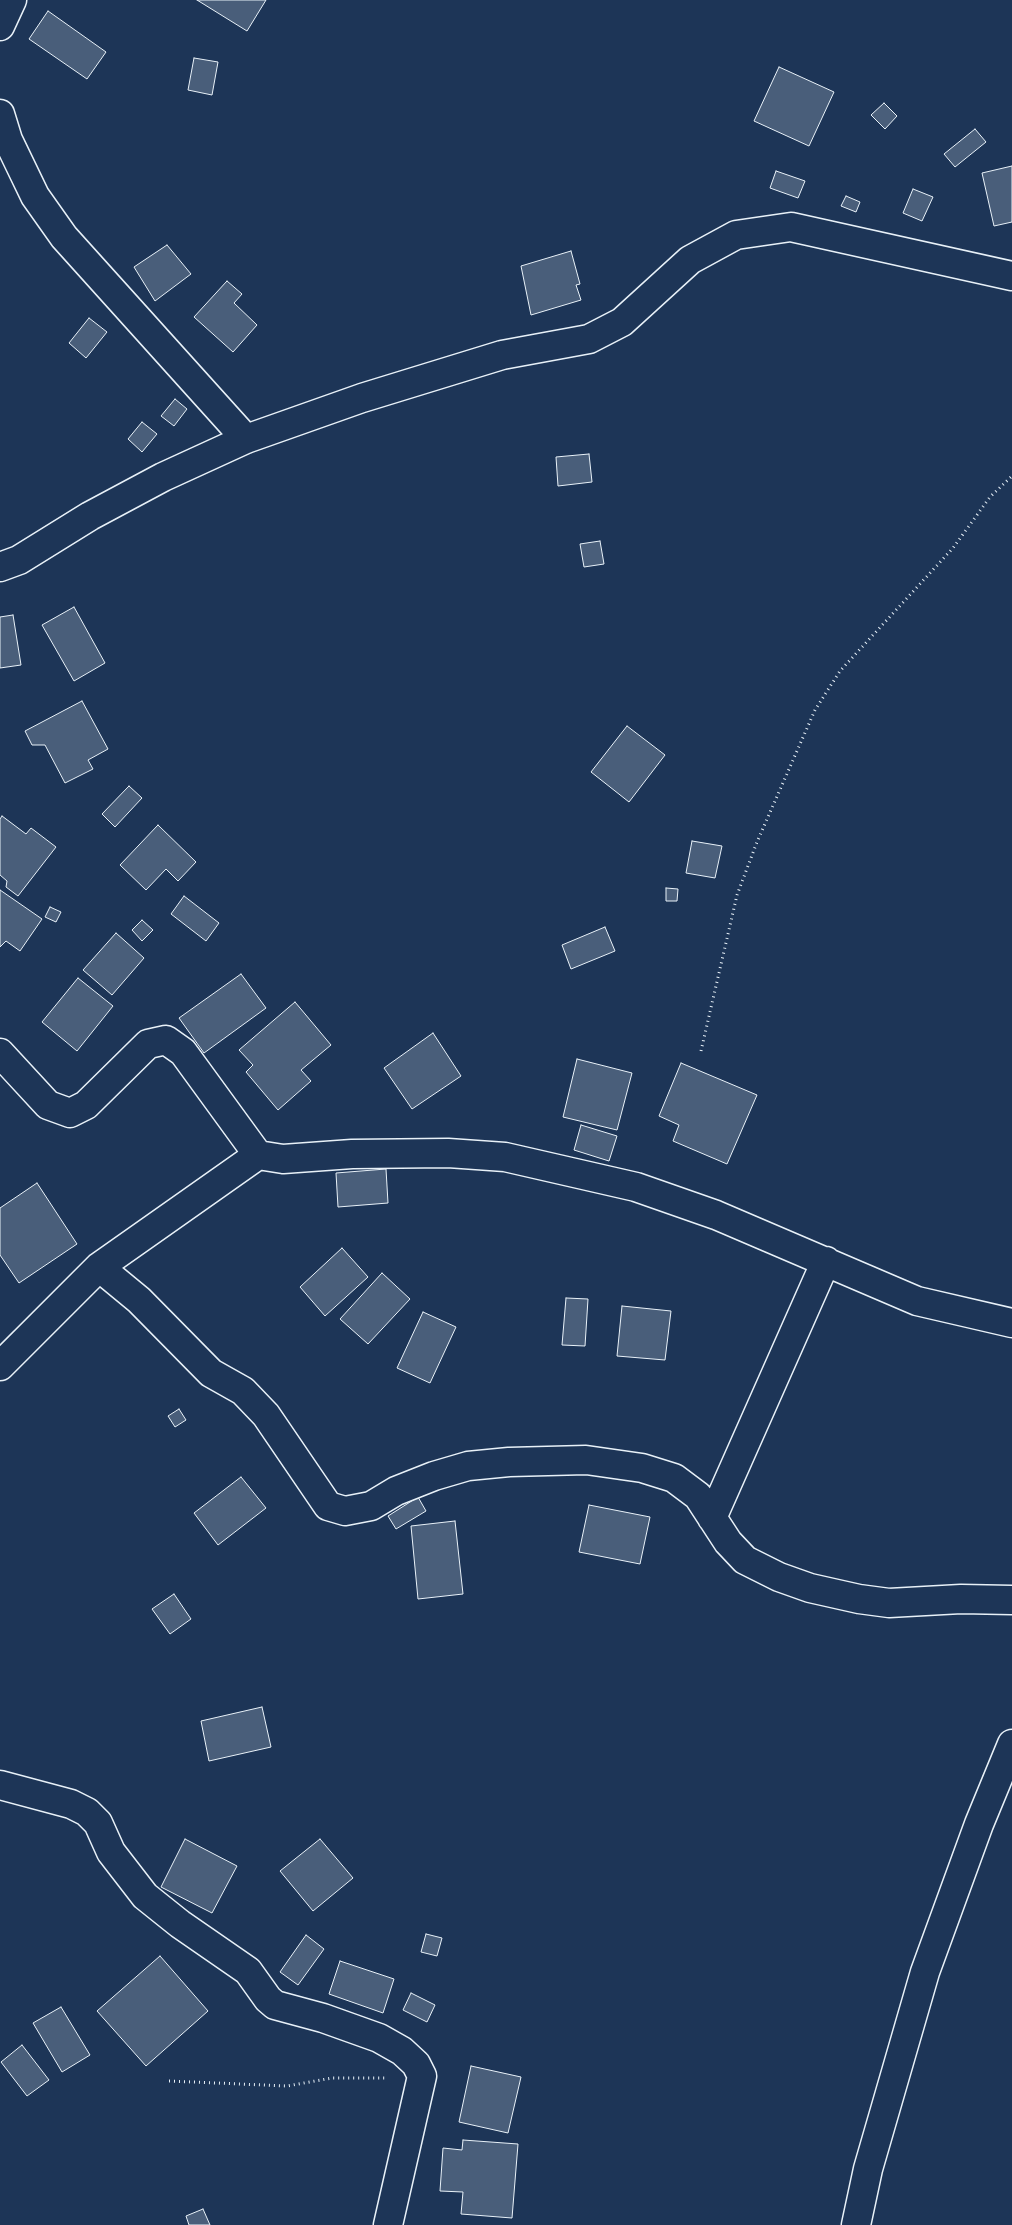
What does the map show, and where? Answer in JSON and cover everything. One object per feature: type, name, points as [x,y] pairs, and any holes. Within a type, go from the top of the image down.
[{"type":"street","points":[[0,26],[12,0]]},
{"type":"street","points":[[0,114],[8,140],[35,196],[64,237],[246,439]]},
{"type":"street","points":[[0,567],[19,560],[90,516],[163,477],[246,439],[362,398],[502,354],[589,339],[622,322],[690,260],[736,235],[791,228],[1012,276]]},
{"type":"street","points":[[0,1053],[48,1105],[70,1113],[86,1105],[148,1044],[166,1040],[183,1052],[258,1155]]},
{"type":"street","points":[[0,1366],[99,1267],[258,1155],[283,1159],[352,1154],[429,1153],[505,1157],[636,1187],[716,1215],[917,1301],[1012,1323]]},
{"type":"street","points":[[712,1518],[826,1261]]},
{"type":"street","points":[[99,1267],[140,1300],[211,1373],[243,1391],[266,1415],[328,1506],[345,1512],[371,1506],[396,1490],[468,1466],[509,1462],[586,1460],[642,1468],[674,1478],[698,1496],[728,1542],[746,1560],[779,1577],[810,1588],[859,1599],[890,1603],[961,1599],[1012,1600]]},
{"type":"street","points":[[856,2225],[868,2169],[925,1972],[979,1824],[1012,1744]]},
{"type":"street","points":[[0,1784],[71,1804],[87,1812],[98,1823],[111,1852],[145,1896],[180,1924],[248,1971],[275,2005],[323,2018],[379,2038],[402,2051],[416,2064],[422,2076],[388,2225]]},
{"type":"path","points":[[701,1051],[737,896],[757,842],[815,710],[840,671],[953,548],[990,497],[1012,476]]},
{"type":"path","points":[[169,2081],[287,2086],[332,2078],[422,2076]]},
{"type":"building","points":[[197,0],[266,0],[247,31]]},
{"type":"building","points":[[48,11],[106,52],[87,79],[29,39]]},
{"type":"building","points":[[194,58],[218,62],[212,95],[188,90]]},
{"type":"building","points":[[779,67],[834,92],[809,146],[754,121]]},
{"type":"building","points":[[884,103],[897,116],[885,129],[871,115]]},
{"type":"building","points":[[975,129],[986,142],[955,167],[944,154]]},
{"type":"building","points":[[1012,166],[1012,222],[994,226],[982,173]]},
{"type":"building","points":[[776,171],[805,181],[798,198],[770,188]]},
{"type":"building","points":[[913,189],[933,197],[922,221],[903,213]]},
{"type":"building","points":[[846,196],[860,202],[856,212],[841,206]]},
{"type":"building","points":[[167,245],[191,274],[155,301],[134,267]]},
{"type":"building","points":[[571,251],[580,284],[576,285],[581,300],[531,315],[521,266]]},
{"type":"building","points":[[227,281],[242,294],[234,303],[257,325],[233,352],[194,317]]},
{"type":"building","points":[[89,318],[107,332],[86,358],[69,343]]},
{"type":"building","points":[[175,399],[187,409],[174,426],[161,416]]},
{"type":"building","points":[[142,422],[157,434],[142,452],[128,439]]},
{"type":"building","points":[[589,454],[592,482],[558,486],[556,457]]},
{"type":"building","points":[[600,541],[604,564],[584,567],[580,544]]},
{"type":"building","points":[[74,607],[105,663],[74,681],[42,625]]},
{"type":"building","points":[[13,615],[21,665],[0,668],[0,617]]},
{"type":"building","points":[[82,701],[108,749],[88,760],[93,769],[65,783],[45,745],[32,745],[25,731]]},
{"type":"building","points":[[627,726],[665,755],[629,802],[591,772]]},
{"type":"building","points":[[129,786],[142,798],[115,827],[102,814]]},
{"type":"building","points":[[2,816],[26,834],[31,828],[56,847],[18,896],[6,887],[7,881],[0,875],[0,819]]},
{"type":"building","points":[[158,825],[196,862],[178,881],[166,869],[146,890],[120,865]]},
{"type":"building","points":[[692,841],[722,846],[715,878],[686,873]]},
{"type":"building","points":[[666,888],[678,889],[677,901],[666,901]]},
{"type":"building","points":[[0,890],[42,919],[20,951],[6,941],[0,947]]},
{"type":"building","points":[[184,896],[219,923],[206,941],[171,914]]},
{"type":"building","points":[[50,907],[61,912],[56,922],[45,917]]},
{"type":"building","points":[[142,920],[153,930],[142,941],[132,930]]},
{"type":"building","points":[[605,927],[615,951],[571,969],[562,945]]},
{"type":"building","points":[[116,933],[144,958],[112,995],[83,970]]},
{"type":"building","points":[[241,974],[266,1008],[204,1053],[179,1018]]},
{"type":"building","points":[[78,978],[113,1006],[77,1051],[42,1022]]},
{"type":"building","points":[[295,1002],[331,1045],[301,1070],[311,1081],[278,1110],[246,1072],[253,1065],[239,1050]]},
{"type":"building","points":[[433,1033],[461,1076],[412,1109],[384,1068]]},
{"type":"building","points":[[577,1059],[632,1073],[617,1130],[563,1117]]},
{"type":"building","points":[[681,1063],[757,1095],[727,1164],[673,1141],[679,1125],[659,1116]]},
{"type":"building","points":[[581,1125],[617,1136],[609,1161],[574,1150]]},
{"type":"building","points":[[386,1169],[388,1203],[338,1207],[336,1173]]},
{"type":"building","points":[[37,1183],[77,1244],[19,1283],[0,1255],[0,1208]]},
{"type":"building","points":[[342,1248],[368,1277],[325,1316],[300,1287]]},
{"type":"building","points":[[382,1273],[410,1299],[368,1344],[340,1319]]},
{"type":"building","points":[[566,1298],[588,1299],[585,1346],[562,1345]]},
{"type":"building","points":[[622,1306],[671,1311],[665,1360],[617,1356]]},
{"type":"building","points":[[423,1312],[456,1327],[430,1383],[397,1368]]},
{"type":"building","points":[[179,1409],[186,1420],[175,1427],[168,1416]]},
{"type":"building","points":[[241,1477],[266,1508],[218,1545],[194,1513]]},
{"type":"building","points":[[418,1497],[426,1511],[396,1529],[388,1516]]},
{"type":"building","points":[[589,1505],[650,1517],[640,1564],[579,1552]]},
{"type":"building","points":[[455,1521],[463,1594],[418,1599],[411,1526]]},
{"type":"building","points":[[174,1594],[191,1619],[170,1634],[152,1609]]},
{"type":"building","points":[[262,1707],[271,1747],[209,1761],[201,1721]]},
{"type":"building","points":[[185,1839],[237,1866],[212,1913],[161,1887]]},
{"type":"building","points":[[320,1839],[353,1878],[313,1911],[280,1871]]},
{"type":"building","points":[[426,1934],[442,1938],[437,1956],[421,1952]]},
{"type":"building","points":[[306,1935],[324,1949],[298,1985],[280,1972]]},
{"type":"building","points":[[160,1956],[208,2011],[146,2066],[97,2011]]},
{"type":"building","points":[[340,1961],[394,1979],[383,2013],[329,1994]]},
{"type":"building","points":[[411,1993],[435,2005],[427,2022],[403,2010]]},
{"type":"building","points":[[61,2007],[90,2055],[62,2072],[33,2023]]},
{"type":"building","points":[[22,2045],[49,2080],[27,2096],[1,2062]]},
{"type":"building","points":[[471,2066],[521,2077],[508,2133],[459,2122]]},
{"type":"building","points":[[463,2140],[518,2144],[512,2218],[461,2214],[463,2192],[440,2191],[443,2148],[462,2150]]},
{"type":"building","points":[[203,2209],[210,2225],[189,2225],[186,2216]]}]
